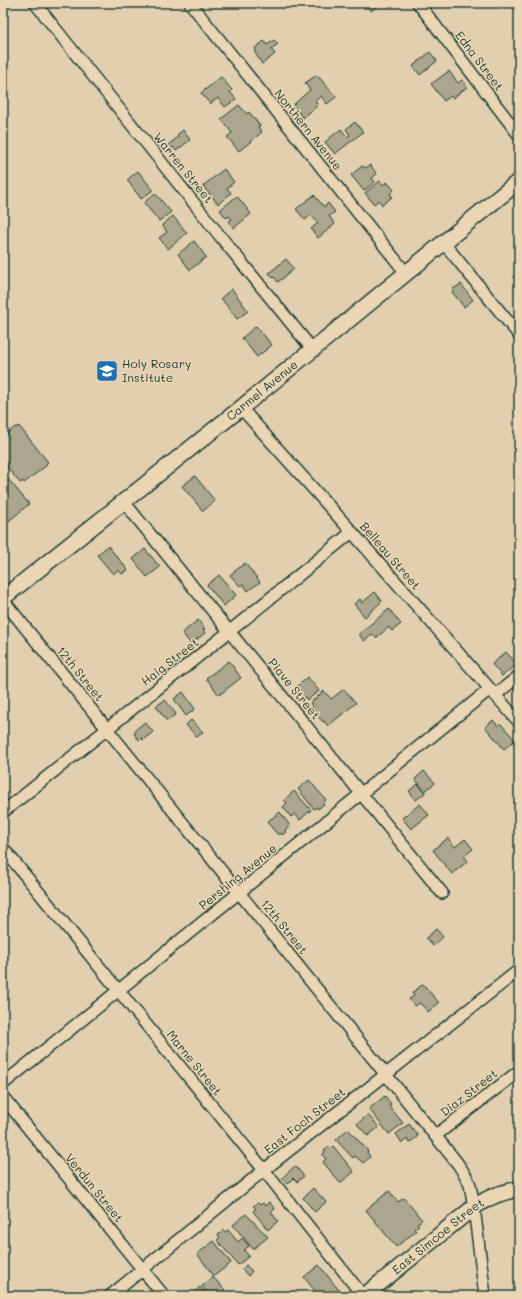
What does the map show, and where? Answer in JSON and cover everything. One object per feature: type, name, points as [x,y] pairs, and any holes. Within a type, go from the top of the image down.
[{"type":"main road","name":"Carmel Avenue","points":[[3,599],[241,408],[443,242],[517,187]]},
{"type":"main road","name":"East Simcoe Street","points":[[363,1296],[485,1199],[499,1193],[519,1189]]},
{"type":"street","name":"Warren Street","points":[[35,3],[312,349]]},
{"type":"street","name":"Northern Avenue","points":[[190,3],[406,273]]},
{"type":"street","name":"Edna Street","points":[[418,3],[519,134]]},
{"type":"street","points":[[443,242],[519,335]]},
{"type":"street","name":"Belleau Street","points":[[241,408],[519,722]]},
{"type":"street","name":"Piave Street","points":[[124,502],[442,893]]},
{"type":"street","name":"Haig Street","points":[[3,812],[352,532]]},
{"type":"street","name":"12th Street","points":[[3,599],[458,1164],[470,1185],[485,1296]]},
{"type":"street","name":"Pershing Avenue","points":[[3,1084],[362,794],[492,692],[519,676]]},
{"type":"street","name":"Marne Street","points":[[3,848],[264,1170],[363,1296]]},
{"type":"street","name":"East Foch Street","points":[[110,1296],[264,1170],[519,970]]},
{"type":"street","name":"Diaz Street","points":[[435,1136],[519,1071]]},
{"type":"street","name":"Verdun Street","points":[[3,1097],[164,1296]]},
{"type":"building","points":[[368,3],[388,3],[384,6],[383,4],[379,7],[378,6],[371,11],[366,5]]},
{"type":"building","points":[[274,40],[278,44],[271,49],[275,54],[262,64],[254,51],[256,50],[255,48],[264,41],[267,45]]},
{"type":"building","points":[[430,52],[437,61],[420,75],[413,66]]},
{"type":"building","points":[[449,71],[458,83],[462,80],[467,87],[453,98],[451,96],[444,101],[431,84]]},
{"type":"building","points":[[317,75],[336,97],[327,104],[321,96],[315,101],[318,105],[303,118],[293,105],[310,90],[305,83]]},
{"type":"building","points":[[221,77],[232,90],[230,92],[236,99],[225,107],[218,98],[210,104],[201,93]]},
{"type":"building","points":[[239,105],[247,114],[249,112],[260,126],[258,127],[262,132],[239,151],[227,137],[232,133],[221,119]]},
{"type":"building","points":[[355,122],[363,132],[335,154],[325,142],[341,129],[347,137],[350,135],[346,129]]},
{"type":"building","points":[[183,130],[190,140],[176,151],[173,147],[171,149],[168,145],[178,137],[177,135]]},
{"type":"building","points":[[370,165],[377,174],[372,178],[375,182],[364,191],[351,175],[362,166],[366,168]]},
{"type":"building","points":[[224,169],[234,182],[227,188],[231,193],[218,204],[203,186]]},
{"type":"building","points":[[138,171],[153,190],[141,199],[127,180]]},
{"type":"building","points":[[380,181],[383,185],[387,182],[394,190],[390,194],[392,197],[382,205],[379,200],[374,204],[365,193]]},
{"type":"building","points":[[155,193],[171,212],[159,221],[144,203]]},
{"type":"building","points":[[314,195],[324,207],[328,203],[335,212],[329,216],[335,224],[318,238],[311,229],[318,223],[311,215],[305,220],[296,209]]},
{"type":"building","points":[[237,196],[251,214],[234,228],[229,221],[232,219],[229,216],[226,218],[220,210]]},
{"type":"building","points":[[173,216],[187,233],[168,249],[159,238],[167,232],[162,225]]},
{"type":"building","points":[[194,241],[206,257],[190,270],[178,254]]},
{"type":"building","points":[[286,259],[294,269],[278,282],[269,273]]},
{"type":"building","points":[[461,284],[473,300],[464,307],[452,292],[454,290],[453,289]]},
{"type":"building","points":[[232,289],[248,311],[237,319],[221,298]]},
{"type":"building","points":[[256,326],[272,345],[257,357],[242,338]]},
{"type":"building","points":[[19,426],[48,462],[46,464],[47,465],[24,483],[23,481],[20,483],[3,462],[3,437],[15,427],[16,428]]},
{"type":"building","points":[[3,473],[29,504],[3,526]]},
{"type":"building","points":[[195,476],[215,501],[203,511],[182,486]]},
{"type":"building","points":[[108,546],[128,570],[122,574],[118,570],[113,574],[97,555]]},
{"type":"building","points":[[145,549],[160,567],[147,577],[133,559]]},
{"type":"building","points":[[245,563],[260,582],[248,591],[243,584],[240,586],[230,575]]},
{"type":"building","points":[[219,575],[236,595],[224,606],[207,585]]},
{"type":"building","points":[[375,592],[382,601],[365,617],[354,604],[360,599],[362,603]]},
{"type":"building","points":[[389,609],[401,624],[392,631],[389,627],[376,638],[372,634],[364,641],[359,634]]},
{"type":"building","points":[[198,620],[205,629],[203,630],[205,633],[191,644],[182,633]]},
{"type":"building","points":[[506,652],[517,664],[502,676],[492,664]]},
{"type":"building","points":[[229,661],[241,678],[219,695],[206,678]]},
{"type":"building","points":[[308,677],[319,691],[307,700],[305,697],[301,700],[294,691],[296,689],[295,688]]},
{"type":"building","points":[[344,689],[356,703],[328,726],[311,709],[313,707],[310,703],[324,691],[331,699]]},
{"type":"building","points":[[183,692],[195,709],[186,716],[174,699]]},
{"type":"building","points":[[165,700],[176,714],[167,721],[156,706]]},
{"type":"building","points":[[191,720],[203,732],[197,737],[186,725]]},
{"type":"building","points":[[493,720],[498,726],[501,724],[515,740],[504,749],[485,727]]},
{"type":"building","points":[[145,722],[153,732],[143,740],[141,738],[139,740],[134,734],[136,733],[134,731]]},
{"type":"building","points":[[424,771],[435,783],[425,791],[415,779]]},
{"type":"building","points":[[309,780],[326,800],[318,809],[317,807],[314,809],[298,789]]},
{"type":"building","points":[[418,784],[425,793],[416,800],[409,791]]},
{"type":"building","points":[[294,791],[311,810],[300,820],[295,814],[291,817],[283,807],[287,803],[284,800]]},
{"type":"building","points":[[420,804],[429,815],[411,829],[402,818]]},
{"type":"building","points":[[280,812],[290,826],[282,835],[281,833],[278,835],[267,822]]},
{"type":"building","points":[[448,838],[455,847],[465,839],[473,849],[464,856],[468,861],[452,874],[433,850]]},
{"type":"building","points":[[436,929],[443,937],[433,946],[426,938]]},
{"type":"building","points":[[423,984],[439,1003],[428,1012],[420,1003],[415,1006],[409,999],[414,996],[412,993]]},
{"type":"building","points":[[385,1096],[391,1104],[389,1106],[403,1123],[389,1134],[369,1109]]},
{"type":"building","points":[[368,1115],[379,1127],[368,1136],[357,1124]]},
{"type":"building","points":[[409,1124],[418,1136],[409,1143],[407,1139],[402,1143],[396,1134]]},
{"type":"building","points":[[348,1129],[368,1151],[367,1152],[370,1157],[363,1163],[355,1156],[353,1158],[336,1140]]},
{"type":"building","points":[[329,1146],[331,1148],[333,1146],[354,1172],[340,1183],[323,1162],[326,1159],[322,1155],[325,1152],[324,1150]]},
{"type":"building","points":[[295,1166],[304,1176],[297,1182],[293,1178],[287,1184],[282,1178]]},
{"type":"building","points":[[313,1188],[326,1202],[315,1212],[303,1198]]},
{"type":"building","points":[[389,1191],[398,1202],[404,1198],[422,1220],[417,1223],[419,1225],[414,1229],[416,1231],[396,1247],[366,1210]]},
{"type":"building","points":[[269,1202],[275,1209],[271,1212],[278,1221],[268,1230],[253,1211],[256,1209],[253,1206],[258,1203],[260,1205],[263,1203],[265,1206]]},
{"type":"building","points":[[246,1214],[268,1237],[253,1249],[233,1225]]},
{"type":"building","points":[[223,1230],[225,1232],[228,1230],[238,1242],[242,1238],[249,1246],[244,1250],[249,1256],[238,1265],[217,1240],[220,1237],[218,1235]]},
{"type":"building","points":[[214,1241],[231,1263],[214,1276],[197,1254]]},
{"type":"building","points":[[246,1265],[252,1271],[248,1276],[242,1269]]},
{"type":"building","points":[[319,1265],[342,1294],[339,1296],[319,1296],[304,1277]]},
{"type":"building","points":[[213,1277],[225,1290],[218,1296],[210,1296],[202,1286]]},
{"type":"building","points":[[200,1287],[208,1296],[190,1296]]},
{"type":"place","name":"Holy Rosary Institute","points":[[107,371]]}]
